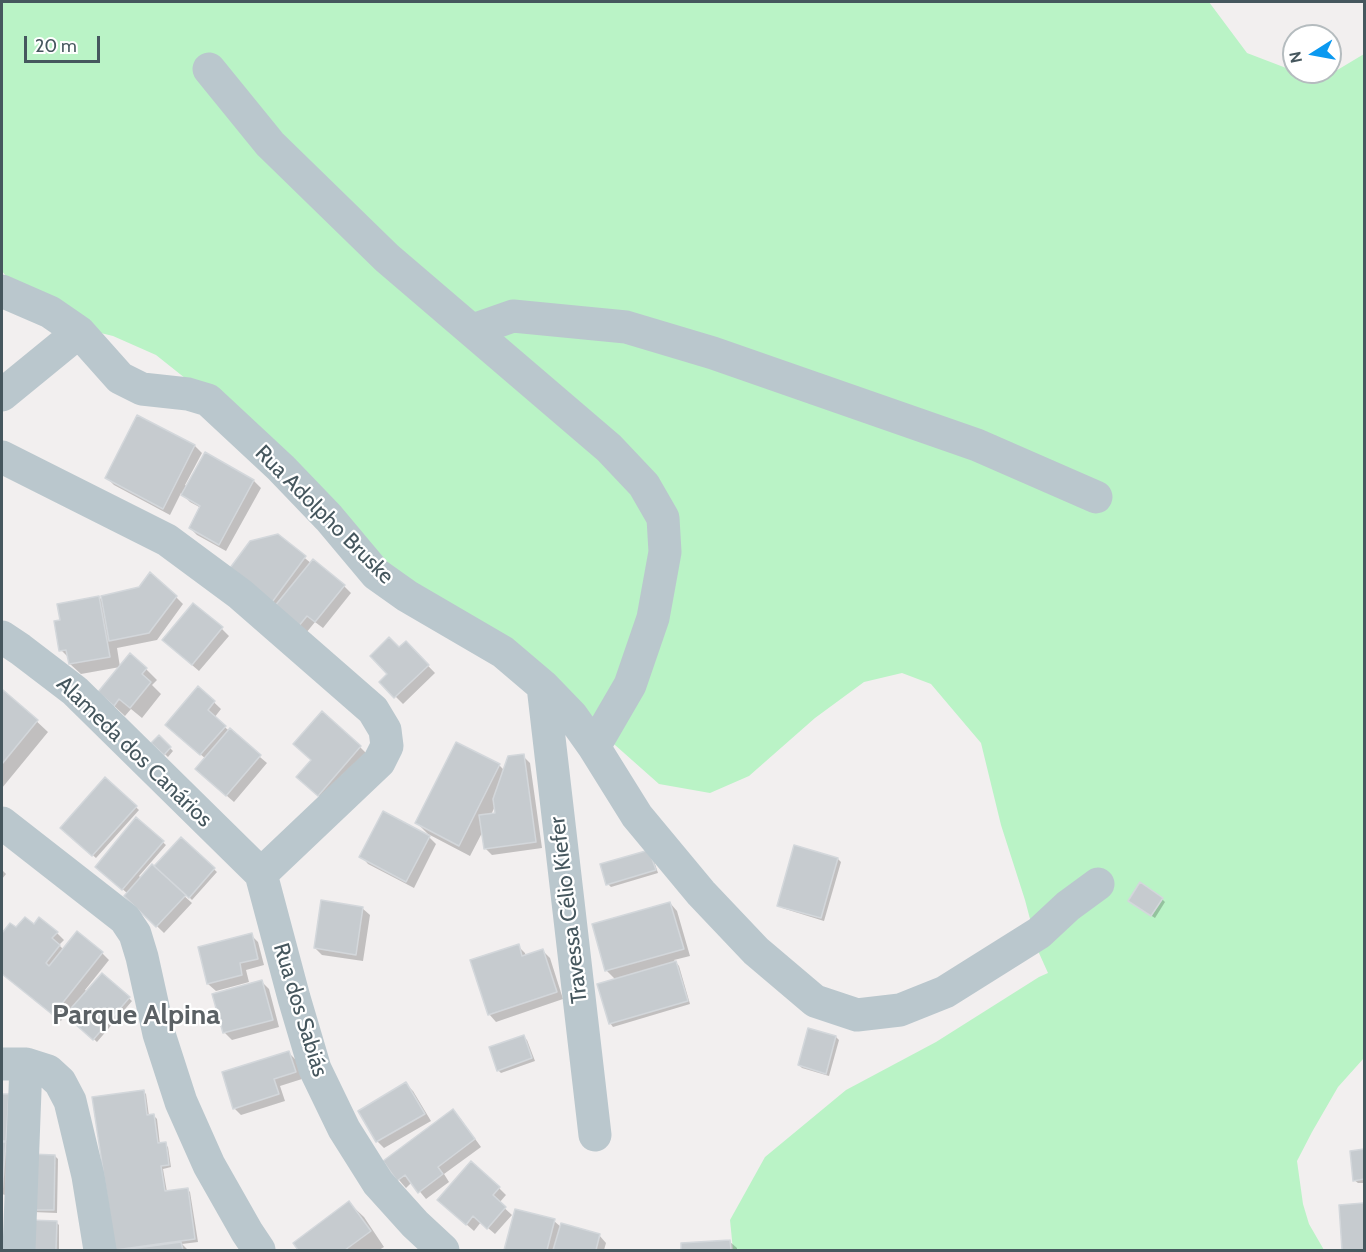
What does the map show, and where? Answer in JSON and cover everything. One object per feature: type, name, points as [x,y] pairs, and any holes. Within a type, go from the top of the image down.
[{"type":"street","points":[[209,69],[278,152],[387,258],[609,448],[644,485],[663,518],[665,552],[653,618],[630,685],[594,747]]},
{"type":"street","name":"Rua Adolpho Bruske","points":[[2,291],[50,312],[79,332],[120,378],[142,388],[188,394],[208,400],[281,468],[329,518],[376,574],[407,596],[504,652],[543,686],[572,716],[637,816],[701,892],[756,951],[815,1001],[857,1015],[900,1010],[945,992],[1039,933],[1068,906],[1098,884]]},
{"type":"street","points":[[473,330],[513,316],[626,327],[714,353],[978,445],[1096,497]]},
{"type":"street","points":[[2,395],[79,332]]},
{"type":"street","points":[[2,457],[167,540],[240,594],[373,710],[385,730],[387,746],[378,762],[261,874]]},
{"type":"street","name":"Alameda dos Canários","points":[[2,637],[75,692],[261,874]]},
{"type":"street","name":"Travessa Célio Kiefer","points":[[543,686],[595,1135]]},
{"type":"street","points":[[2,823],[125,919],[135,934],[159,1034],[181,1102],[209,1165],[259,1251]]},
{"type":"street","name":"Rua dos Sabiás","points":[[261,874],[315,1069],[344,1129],[378,1183],[442,1251]]},
{"type":"street","points":[[19,1251],[14,1064],[48,1071],[60,1082],[70,1101],[88,1176],[99,1251]]},
{"type":"green space","points":[[2,2],[1209,2],[1247,53],[1282,66],[1282,84],[1342,84],[1342,67],[1364,54],[1364,1058],[1338,1087],[1297,1161],[1303,1204],[1309,1224],[1324,1250],[733,1250],[730,1220],[765,1157],[846,1090],[936,1042],[1048,973],[1039,953],[1001,825],[981,743],[931,684],[902,673],[864,682],[815,718],[749,776],[710,793],[659,784],[527,667],[452,629],[195,386],[156,355],[113,336],[80,328],[9,280],[2,271]]},
{"type":"building","points":[[137,415],[195,445],[163,509],[105,478]]},
{"type":"building","points":[[205,452],[254,480],[219,545],[189,528],[200,506],[181,495]]},
{"type":"building","points":[[278,534],[306,556],[270,605],[227,572],[250,541]]},
{"type":"building","points":[[313,559],[345,585],[315,622],[307,616],[298,627],[274,607]]},
{"type":"building","points":[[150,572],[177,596],[149,633],[109,641],[101,596],[139,587]]},
{"type":"building","points":[[99,596],[110,657],[69,664],[66,650],[59,651],[54,621],[60,620],[57,604]]},
{"type":"building","points":[[193,603],[223,627],[192,665],[162,640]]},
{"type":"building","points":[[389,637],[399,647],[406,641],[429,665],[394,698],[379,682],[387,674],[370,656]]},
{"type":"building","points":[[130,653],[147,668],[142,674],[151,682],[130,708],[119,699],[114,706],[98,692]]},
{"type":"building","points":[[198,686],[215,701],[208,710],[226,726],[200,755],[165,725]]},
{"type":"building","points":[[3,690],[38,720],[2,764],[2,692]]},
{"type":"building","points":[[322,711],[361,746],[318,796],[296,777],[311,760],[293,744]]},
{"type":"building","points":[[230,728],[261,755],[226,796],[195,769]]},
{"type":"building","points":[[159,735],[171,747],[164,755],[151,743]]},
{"type":"building","points":[[456,742],[500,764],[459,846],[415,823]]},
{"type":"building","points":[[524,754],[536,842],[484,849],[479,815],[495,813],[493,799],[508,756]]},
{"type":"building","points":[[105,777],[137,806],[92,856],[60,828]]},
{"type":"building","points":[[383,811],[430,836],[406,882],[359,857]]},
{"type":"building","points":[[136,817],[164,841],[122,890],[95,867]]},
{"type":"building","points":[[181,837],[215,868],[189,898],[154,866]]},
{"type":"building","points":[[794,845],[838,858],[821,918],[777,906]]},
{"type":"building","points":[[649,850],[656,870],[606,885],[600,864]]},
{"type":"building","points":[[152,864],[186,895],[156,927],[124,896]]},
{"type":"building","points":[[1140,882],[1163,898],[1151,916],[1128,901]]},
{"type":"building","points":[[321,900],[363,907],[356,955],[314,948]]},
{"type":"building","points":[[670,902],[684,949],[605,971],[592,924]]},
{"type":"building","points":[[25,917],[34,924],[39,917],[58,932],[52,938],[60,945],[46,963],[49,966],[77,931],[103,952],[53,1015],[2,974],[2,933],[10,923],[16,927]]},
{"type":"building","points":[[252,933],[258,959],[240,963],[242,975],[207,984],[198,947]]},
{"type":"building","points":[[519,944],[522,956],[543,949],[557,992],[488,1015],[470,960]]},
{"type":"building","points":[[676,961],[688,1001],[609,1024],[597,984]]},
{"type":"building","points":[[102,973],[130,997],[93,1040],[65,1015]]},
{"type":"building","points":[[262,980],[273,1020],[223,1033],[212,994]]},
{"type":"building","points":[[808,1028],[836,1036],[826,1074],[798,1065]]},
{"type":"building","points":[[524,1035],[532,1058],[497,1071],[489,1047]]},
{"type":"building","points":[[289,1051],[296,1072],[274,1079],[279,1094],[233,1109],[222,1072]]},
{"type":"building","points":[[406,1082],[425,1114],[376,1142],[358,1111]]},
{"type":"building","points":[[144,1090],[147,1115],[154,1114],[158,1143],[166,1142],[169,1165],[161,1166],[165,1191],[188,1188],[195,1239],[115,1250],[92,1097]]},
{"type":"building","points":[[2,1094],[9,1094],[6,1141],[2,1141]]},
{"type":"building","points":[[453,1109],[475,1139],[438,1167],[443,1174],[418,1193],[405,1175],[397,1181],[383,1161]]},
{"type":"building","points":[[2,1142],[6,1142],[2,1192]]},
{"type":"building","points":[[1364,1149],[1364,1179],[1353,1181],[1350,1151]]},
{"type":"building","points":[[30,1154],[55,1155],[54,1210],[29,1210]]},
{"type":"building","points":[[471,1161],[500,1187],[493,1195],[506,1207],[487,1229],[473,1216],[466,1225],[437,1200]]},
{"type":"building","points":[[349,1201],[371,1231],[345,1250],[298,1250],[293,1243]]},
{"type":"building","points":[[1364,1203],[1364,1250],[1342,1250],[1339,1205]]},
{"type":"building","points":[[515,1209],[555,1219],[547,1250],[504,1250]]},
{"type":"building","points":[[29,1220],[57,1221],[56,1250],[28,1250]]},
{"type":"building","points":[[561,1223],[600,1234],[596,1250],[553,1250]]},
{"type":"building","points":[[730,1240],[731,1250],[681,1250],[681,1243]]},
{"type":"building","points":[[181,1242],[183,1250],[122,1250]]},
{"type":"district","name":"Parque Alpina","points":[[136,1016]]}]
